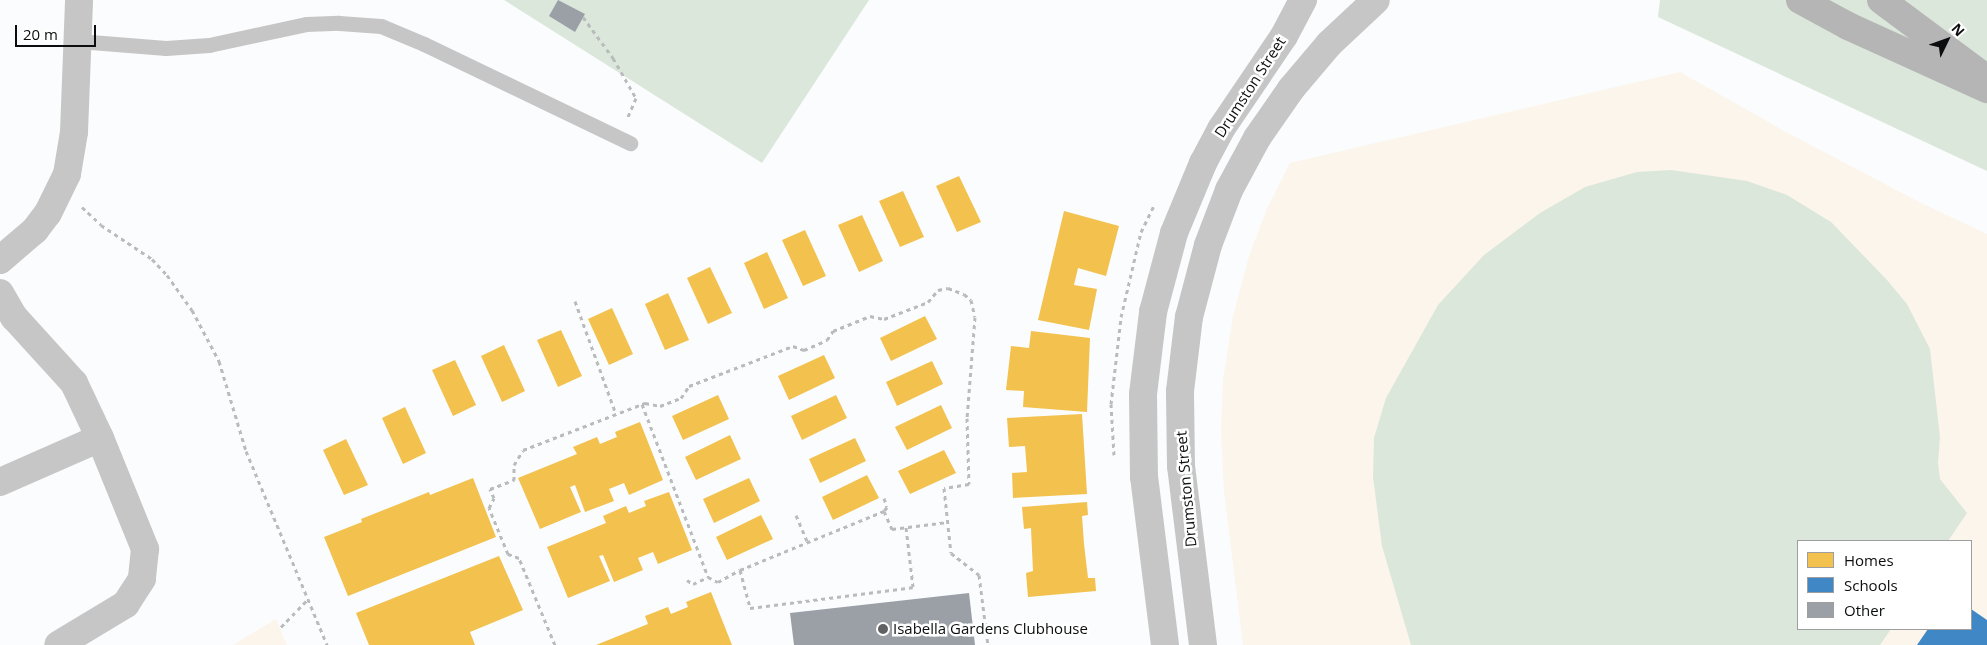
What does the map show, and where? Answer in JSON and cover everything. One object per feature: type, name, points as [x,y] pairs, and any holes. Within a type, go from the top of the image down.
[{"type":"main road","points":[[1800,0],[1848,26],[1987,89]]},
{"type":"main road","points":[[1881,0],[1987,79]]},
{"type":"street","points":[[0,260],[35,230],[48,213],[66,174],[74,132],[79,0]]},
{"type":"street","name":"Drumston Street","points":[[1165,645],[1144,477],[1143,394],[1153,312],[1174,233],[1203,162],[1221,129],[1284,36],[1303,0]]},
{"type":"street","name":"Drumston Street","points":[[1203,645],[1181,466],[1180,391],[1189,317],[1208,245],[1230,190],[1257,138],[1285,97],[1329,44],[1376,0]]},
{"type":"street","points":[[0,293],[14,316],[74,383],[100,438],[145,549],[142,579],[126,604],[58,645]]},
{"type":"street","points":[[0,482],[100,438]]},
{"type":"lane","points":[[78,41],[166,48],[209,45],[306,24],[339,23],[381,26],[424,44],[625,140]]},
{"type":"path","points":[[583,17],[613,58],[636,98],[625,140]]},
{"type":"path","points":[[80,205],[102,225],[152,260],[167,275],[192,310],[219,361],[246,451],[327,645]]},
{"type":"path","points":[[555,645],[519,558],[508,554],[488,508],[494,498],[490,489],[514,480],[514,465],[523,450],[642,404],[649,403],[660,406],[681,398],[689,386],[792,346],[804,350],[827,340],[833,331],[870,316],[884,319],[919,306],[928,302],[938,290],[948,288],[957,290],[971,300],[975,317],[967,418],[969,484],[944,488],[951,553],[979,575],[988,645]]},
{"type":"path","points":[[575,302],[616,414]]},
{"type":"path","points":[[642,404],[708,577],[718,582],[740,570],[884,511],[887,507],[884,498]]},
{"type":"path","points":[[884,511],[892,529],[948,522]]},
{"type":"path","points":[[796,515],[808,543]]},
{"type":"path","points":[[740,570],[750,608],[914,587],[906,527]]},
{"type":"path","points":[[687,580],[693,584],[708,577]]},
{"type":"path","points":[[281,627],[308,599]]},
{"type":"shaded area","points":[[1680,72],[1786,132],[1921,203],[1987,234],[1987,645],[1243,645],[1224,491],[1221,431],[1223,380],[1233,316],[1249,256],[1266,211],[1290,163]]},
{"type":"shaded area","points":[[276,619],[287,645],[233,645]]},
{"type":"green space","points":[[504,0],[869,0],[762,163]]},
{"type":"green space","points":[[1660,0],[1987,0],[1987,171],[1658,17]]},
{"type":"green space","points":[[1671,170],[1747,181],[1787,195],[1831,222],[1887,280],[1907,304],[1930,349],[1940,437],[1938,463],[1940,479],[1967,513],[1949,540],[1797,540],[1797,630],[1890,630],[1880,645],[1411,645],[1382,546],[1373,477],[1374,438],[1386,398],[1438,305],[1484,255],[1540,213],[1585,187],[1637,172]]},
{"type":"building: Homes","points":[[959,176],[981,222],[957,232],[936,186]]},
{"type":"building: Homes","points":[[903,191],[924,237],[900,247],[879,201]]},
{"type":"building: Homes","points":[[1064,211],[1119,226],[1106,276],[1078,268],[1074,285],[1097,289],[1089,330],[1038,320]]},
{"type":"building: Homes","points":[[862,215],[883,261],[859,272],[838,225]]},
{"type":"building: Homes","points":[[805,230],[826,276],[803,286],[782,240]]},
{"type":"building: Homes","points":[[767,252],[788,298],[764,309],[744,263]]},
{"type":"building: Homes","points":[[710,267],[732,313],[708,324],[687,278]]},
{"type":"building: Homes","points":[[668,293],[689,340],[665,350],[645,304]]},
{"type":"building: Homes","points":[[612,308],[633,354],[609,365],[588,319]]},
{"type":"building: Homes","points":[[925,316],[937,339],[891,361],[880,338]]},
{"type":"building: Homes","points":[[561,330],[582,376],[558,387],[537,340]]},
{"type":"building: Homes","points":[[1031,331],[1090,338],[1087,412],[1023,407],[1024,391],[1006,390],[1011,346],[1029,348]]},
{"type":"building: Homes","points":[[504,345],[525,391],[502,402],[481,356]]},
{"type":"building: Homes","points":[[824,355],[835,378],[789,400],[778,376]]},
{"type":"building: Homes","points":[[455,360],[476,405],[453,416],[432,370]]},
{"type":"building: Homes","points":[[932,361],[943,384],[897,406],[886,382]]},
{"type":"building: Homes","points":[[718,395],[729,419],[683,440],[672,416]]},
{"type":"building: Homes","points":[[836,395],[847,418],[802,440],[791,416]]},
{"type":"building: Homes","points":[[941,405],[952,428],[907,450],[895,427]]},
{"type":"building: Homes","points":[[405,407],[426,453],[403,464],[382,418]]},
{"type":"building: Homes","points":[[1082,414],[1087,494],[1013,498],[1012,473],[1027,472],[1025,446],[1009,447],[1007,418]]},
{"type":"building: Homes","points":[[640,422],[663,480],[629,495],[624,483],[609,489],[614,501],[585,512],[575,485],[570,487],[581,512],[540,529],[518,478],[577,454],[573,447],[597,437],[600,444],[617,437],[615,432]]},
{"type":"building: Homes","points":[[730,435],[741,459],[696,480],[685,457]]},
{"type":"building: Homes","points":[[855,438],[866,461],[820,483],[809,459]]},
{"type":"building: Homes","points":[[346,439],[368,485],[344,495],[323,450]]},
{"type":"building: Homes","points":[[944,450],[956,473],[910,494],[898,471]]},
{"type":"building: Homes","points":[[867,475],[879,498],[833,520],[822,497]]},
{"type":"building: Homes","points":[[473,478],[496,537],[348,596],[324,537],[362,522],[361,519],[429,492],[430,495]]},
{"type":"building: Homes","points":[[749,478],[760,501],[714,523],[703,499]]},
{"type":"building: Homes","points":[[669,492],[692,550],[658,564],[653,552],[638,558],[643,570],[614,582],[603,555],[599,556],[610,581],[568,598],[547,547],[606,523],[603,516],[626,506],[629,513],[646,506],[644,501]]},
{"type":"building: Homes","points":[[1087,502],[1088,515],[1082,516],[1084,544],[1088,578],[1095,578],[1096,591],[1028,597],[1026,573],[1033,571],[1031,528],[1024,529],[1022,507]]},
{"type":"building: Homes","points":[[761,515],[773,539],[727,560],[716,537]]},
{"type":"building: Homes","points":[[499,556],[523,610],[470,632],[475,645],[369,645],[356,613]]},
{"type":"building: Homes","points":[[711,592],[732,645],[596,645],[648,624],[645,616],[668,607],[671,614],[688,607],[686,602]]},
{"type":"building: Schools","points":[[1972,610],[1987,620],[1987,645],[1917,645],[1927,630],[1972,630]]},
{"type":"building: Other","points":[[558,0],[585,14],[575,32],[549,16]]},
{"type":"building: Other","name":"Isabella Gardens Clubhouse","points":[[969,593],[975,645],[794,645],[790,613]]},
{"type":"place","name":"Isabella Gardens Clubhouse","points":[[883,629]]}]
